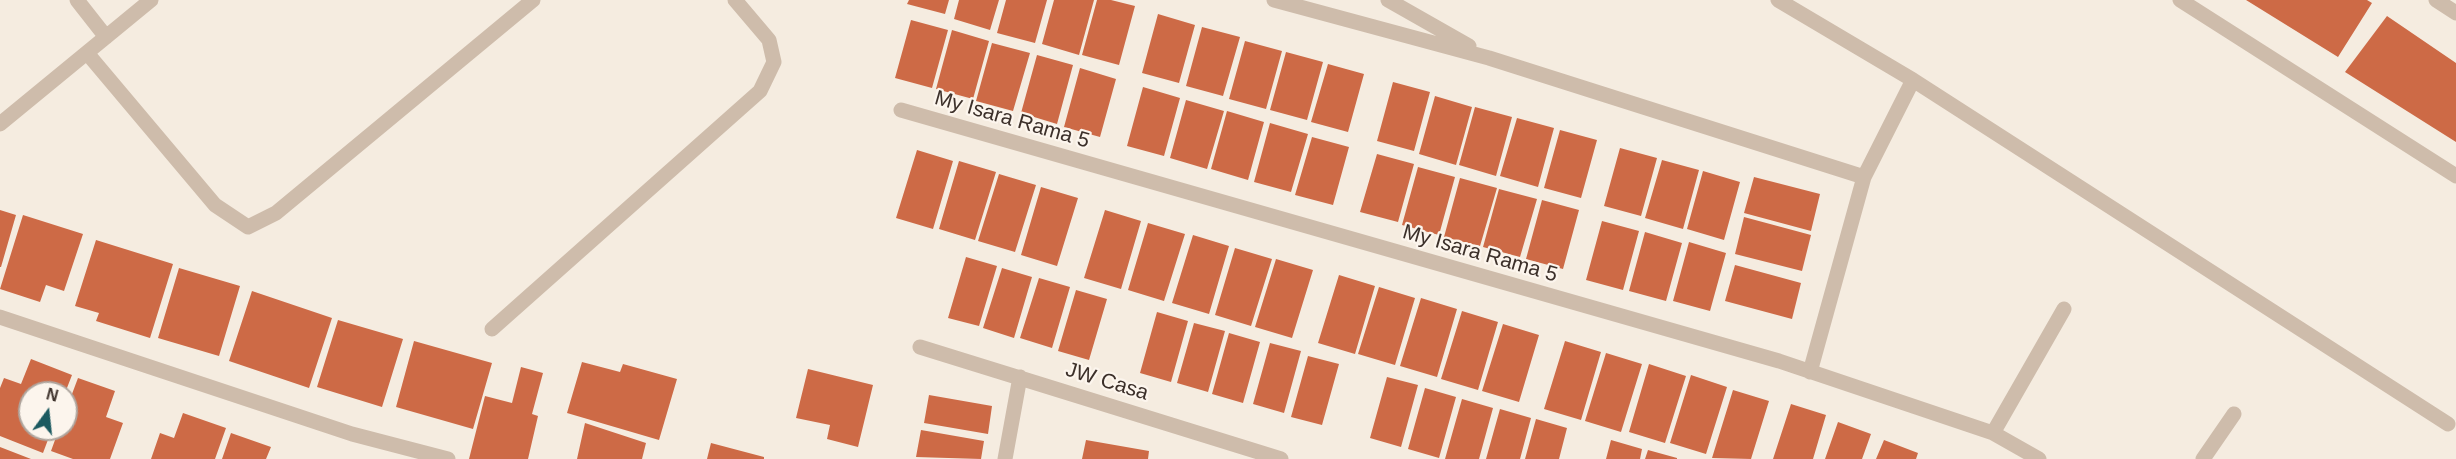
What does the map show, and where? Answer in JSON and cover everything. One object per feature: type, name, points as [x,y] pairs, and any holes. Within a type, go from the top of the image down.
[{"type":"street","points":[[77,0],[106,37]]},
{"type":"street","points":[[0,124],[151,0]]},
{"type":"street","points":[[87,53],[215,205],[248,227],[276,213],[533,0]]},
{"type":"street","points":[[492,329],[760,91],[774,62],[769,40],[735,0]]},
{"type":"street","points":[[1274,0],[1488,58],[1864,177]]},
{"type":"street","points":[[1388,0],[1488,58]]},
{"type":"street","points":[[1778,0],[1913,80],[2448,424]]},
{"type":"street","points":[[2180,0],[2456,176]]},
{"type":"street","points":[[2436,0],[2456,13]]},
{"type":"street","points":[[1810,372],[1864,177],[1913,80]]},
{"type":"street","name":"My Isara Rama 5","points":[[901,110],[1768,358],[1993,433],[2039,459]]},
{"type":"street","points":[[1993,433],[2064,309]]},
{"type":"street","points":[[0,317],[351,434],[448,459]]},
{"type":"street","name":"JW Casa","points":[[920,347],[1281,459]]},
{"type":"street","points":[[1005,459],[1020,377]]},
{"type":"street","points":[[2203,459],[2234,414]]},
{"type":"building","points":[[909,0],[949,0],[945,14],[907,4]]},
{"type":"building","points":[[959,0],[999,0],[990,30],[954,19]]},
{"type":"building","points":[[1006,0],[1047,0],[1035,43],[997,33]]},
{"type":"building","points":[[1054,0],[1094,0],[1079,55],[1042,44]]},
{"type":"building","points":[[1097,0],[1111,0],[1135,6],[1119,65],[1082,55]]},
{"type":"building","points":[[2246,0],[2367,0],[2372,3],[2338,57]]},
{"type":"building","points":[[1158,14],[1195,25],[1179,83],[1142,73]]},
{"type":"building","points":[[2387,16],[2456,63],[2456,142],[2345,72]]},
{"type":"building","points":[[911,20],[948,30],[932,88],[895,78]]},
{"type":"building","points":[[1202,27],[1240,37],[1223,96],[1186,86]]},
{"type":"building","points":[[952,30],[989,41],[973,99],[936,89]]},
{"type":"building","points":[[1245,41],[1282,51],[1266,109],[1229,99]]},
{"type":"building","points":[[992,43],[1030,53],[1013,111],[976,101]]},
{"type":"building","points":[[1286,52],[1323,62],[1307,120],[1270,110]]},
{"type":"building","points":[[1037,55],[1073,65],[1057,124],[1021,113]]},
{"type":"building","points":[[1328,64],[1364,74],[1348,132],[1311,122]]},
{"type":"building","points":[[1080,68],[1116,79],[1100,137],[1064,127]]},
{"type":"building","points":[[1393,82],[1430,92],[1414,151],[1377,141]]},
{"type":"building","points":[[1143,87],[1180,98],[1164,156],[1127,146]]},
{"type":"building","points":[[1435,96],[1472,107],[1456,165],[1419,154]]},
{"type":"building","points":[[1186,100],[1224,111],[1207,169],[1170,158]]},
{"type":"building","points":[[1475,107],[1512,117],[1496,176],[1459,165]]},
{"type":"building","points":[[1227,111],[1264,122],[1248,180],[1211,169]]},
{"type":"building","points":[[1517,118],[1554,128],[1538,187],[1500,176]]},
{"type":"building","points":[[1270,123],[1308,134],[1291,192],[1254,182]]},
{"type":"building","points":[[1560,130],[1597,140],[1581,198],[1544,188]]},
{"type":"building","points":[[1312,137],[1349,147],[1333,205],[1295,195]]},
{"type":"building","points":[[1620,148],[1657,158],[1641,216],[1604,206]]},
{"type":"building","points":[[917,150],[953,161],[933,229],[896,218]]},
{"type":"building","points":[[1377,154],[1414,164],[1398,222],[1360,212]]},
{"type":"building","points":[[1662,160],[1699,170],[1683,229],[1645,218]]},
{"type":"building","points":[[959,161],[996,172],[975,240],[939,229]]},
{"type":"building","points":[[1418,167],[1455,177],[1439,235],[1402,225]]},
{"type":"building","points":[[1703,171],[1740,182],[1724,240],[1687,229]]},
{"type":"building","points":[[999,174],[1036,185],[1015,252],[978,241]]},
{"type":"building","points":[[1754,177],[1820,194],[1811,231],[1744,213]]},
{"type":"building","points":[[1460,178],[1497,188],[1480,246],[1444,237]]},
{"type":"building","points":[[1041,187],[1078,198],[1057,266],[1021,255]]},
{"type":"building","points":[[1499,189],[1537,199],[1520,257],[1483,247]]},
{"type":"building","points":[[1542,200],[1579,210],[1563,269],[1526,259]]},
{"type":"building","points":[[0,210],[16,215],[1,267],[0,267]]},
{"type":"building","points":[[1105,210],[1141,221],[1121,289],[1084,278]]},
{"type":"building","points":[[23,215],[83,234],[64,291],[46,285],[40,302],[0,289]]},
{"type":"building","points":[[1744,217],[1811,235],[1802,271],[1735,254]]},
{"type":"building","points":[[1602,221],[1639,231],[1623,290],[1586,280]]},
{"type":"building","points":[[1148,223],[1185,234],[1164,301],[1128,290]]},
{"type":"building","points":[[1645,232],[1682,243],[1666,301],[1629,291]]},
{"type":"building","points":[[1193,235],[1229,246],[1209,314],[1172,303]]},
{"type":"building","points":[[96,240],[173,264],[150,338],[96,321],[99,313],[75,306]]},
{"type":"building","points":[[1689,242],[1726,253],[1710,311],[1673,301]]},
{"type":"building","points":[[1235,248],[1272,259],[1251,326],[1215,315]]},
{"type":"building","points":[[966,257],[997,266],[979,326],[948,318]]},
{"type":"building","points":[[1276,259],[1313,270],[1292,338],[1255,327]]},
{"type":"building","points":[[1735,265],[1801,283],[1792,319],[1725,301]]},
{"type":"building","points":[[179,268],[240,286],[219,356],[158,338]]},
{"type":"building","points":[[1002,268],[1032,277],[1014,338],[983,328]]},
{"type":"building","points":[[1339,275],[1375,286],[1355,354],[1318,343]]},
{"type":"building","points":[[1039,278],[1070,287],[1052,348],[1020,338]]},
{"type":"building","points":[[1379,287],[1415,298],[1395,365],[1358,354]]},
{"type":"building","points":[[1076,290],[1107,299],[1089,360],[1058,351]]},
{"type":"building","points":[[252,291],[332,318],[309,388],[229,361]]},
{"type":"building","points":[[1421,298],[1457,309],[1437,377],[1400,366]]},
{"type":"building","points":[[1462,311],[1498,322],[1478,390],[1441,379]]},
{"type":"building","points":[[1157,312],[1188,321],[1171,382],[1140,373]]},
{"type":"building","points":[[338,320],[403,339],[382,407],[317,387]]},
{"type":"building","points":[[1194,323],[1225,331],[1208,392],[1177,383]]},
{"type":"building","points":[[1503,324],[1539,335],[1519,402],[1482,391]]},
{"type":"building","points":[[1229,333],[1260,342],[1243,403],[1212,394]]},
{"type":"building","points":[[414,341],[492,363],[473,429],[396,407]]},
{"type":"building","points":[[1565,341],[1601,352],[1581,420],[1544,409]]},
{"type":"building","points":[[1270,343],[1301,351],[1284,413],[1253,404]]},
{"type":"building","points":[[1606,353],[1642,364],[1621,432],[1585,421]]},
{"type":"building","points":[[1308,356],[1339,364],[1322,425],[1291,417]]},
{"type":"building","points":[[31,359],[72,375],[70,381],[22,381]]},
{"type":"building","points":[[582,362],[620,372],[623,364],[677,379],[659,440],[567,413]]},
{"type":"building","points":[[1649,364],[1686,376],[1665,443],[1629,432]]},
{"type":"building","points":[[521,367],[543,373],[532,414],[538,416],[528,459],[469,459],[485,396],[512,403]]},
{"type":"building","points":[[808,369],[873,385],[858,447],[827,439],[830,425],[796,418]]},
{"type":"building","points":[[1691,375],[1727,387],[1706,454],[1670,443]]},
{"type":"building","points":[[1387,377],[1418,385],[1401,447],[1370,438]]},
{"type":"building","points":[[4,378],[18,383],[18,441],[48,441],[43,453],[0,436],[0,388]]},
{"type":"building","points":[[78,378],[115,391],[106,417],[123,423],[110,459],[73,459],[51,451],[55,441],[78,441]]},
{"type":"building","points":[[1425,388],[1456,397],[1439,458],[1408,449]]},
{"type":"building","points":[[1733,390],[1769,401],[1751,459],[1712,458]]},
{"type":"building","points":[[929,395],[992,406],[988,434],[924,423]]},
{"type":"building","points":[[1462,399],[1493,408],[1479,459],[1445,459]]},
{"type":"building","points":[[1791,404],[1826,415],[1813,459],[1773,459]]},
{"type":"building","points":[[1500,409],[1531,418],[1520,459],[1486,459]]},
{"type":"building","points":[[183,413],[226,428],[215,459],[151,459],[160,433],[174,438]]},
{"type":"building","points":[[1536,419],[1567,428],[1559,459],[1525,459]]},
{"type":"building","points":[[1838,422],[1871,434],[1862,459],[1825,459]]},
{"type":"building","points":[[585,423],[646,443],[642,459],[577,459]]},
{"type":"building","points":[[921,430],[984,441],[981,459],[916,457]]},
{"type":"building","points":[[231,433],[271,447],[266,459],[222,459]]},
{"type":"building","points":[[1086,440],[1149,451],[1148,459],[1082,459]]},
{"type":"building","points":[[1611,440],[1642,449],[1640,459],[1606,459]]},
{"type":"building","points":[[1884,440],[1918,453],[1916,459],[1876,459]]},
{"type":"building","points":[[711,443],[764,457],[764,459],[707,459]]},
{"type":"building","points":[[0,447],[31,459],[0,459]]},
{"type":"building","points":[[1648,450],[1677,458],[1677,459],[1645,459]]}]
